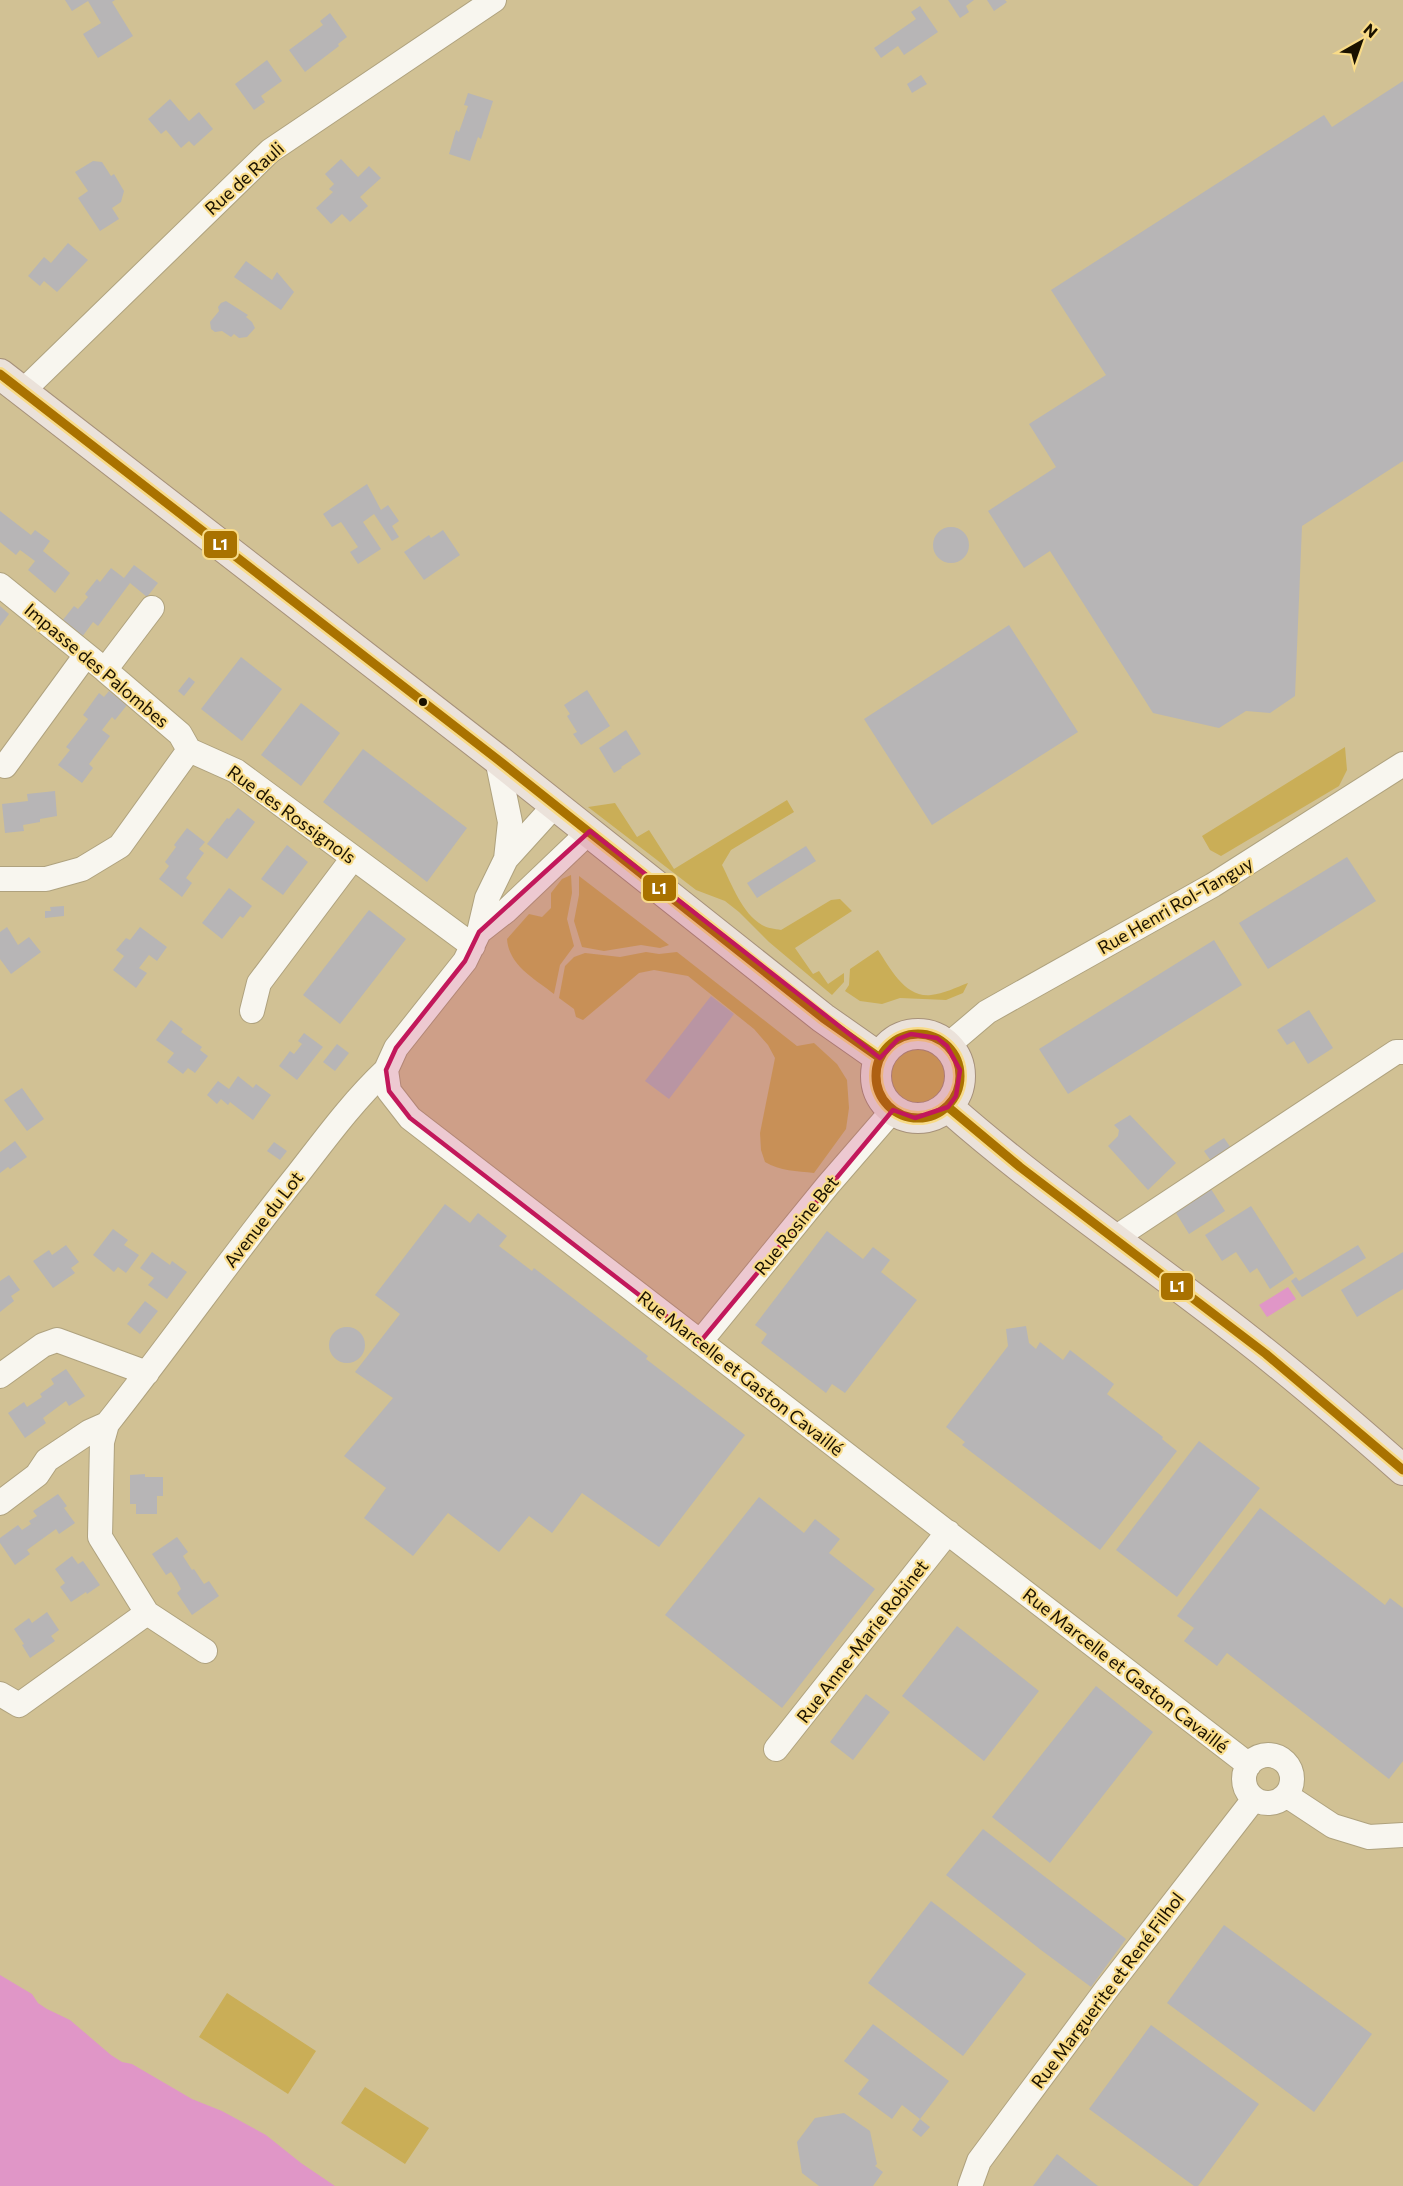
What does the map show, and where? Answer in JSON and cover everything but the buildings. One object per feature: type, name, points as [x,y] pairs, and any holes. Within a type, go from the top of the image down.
[{"type":"main road","points":[[11,383],[590,831],[823,1018],[880,1058]]},
{"type":"main road","points":[[910,1034],[924,1034],[937,1038],[947,1046],[956,1056],[960,1070],[960,1083],[956,1096],[948,1107],[927,1118],[915,1118],[904,1116],[893,1110],[883,1100],[877,1086],[876,1072],[880,1058],[888,1047],[898,1039],[910,1034]]},
{"type":"main road","points":[[948,1107],[996,1149],[1247,1338],[1340,1414],[1403,1470]]},
{"type":"street","name":"Rue de Rauli","points":[[11,383],[270,151],[494,0]]},
{"type":"street","name":"Impasse des Palombes","points":[[0,585],[180,734],[189,750]]},
{"type":"street","points":[[5,766],[95,663],[152,608]]},
{"type":"street","points":[[0,879],[46,879],[82,869],[120,846],[189,750]]},
{"type":"street","name":"Rue des Rossignols","points":[[189,750],[236,771],[353,858],[476,939]]},
{"type":"street","points":[[497,759],[510,822],[506,860]]},
{"type":"street","name":"Rue Henri Rol-Tanguy","points":[[947,1046],[987,1012],[1213,885],[1403,764]]},
{"type":"street","points":[[386,1070],[396,1048],[465,961],[476,939],[487,898],[506,860],[555,806]]},
{"type":"street","points":[[476,939],[590,831]]},
{"type":"street","points":[[252,1011],[259,983],[353,858]]},
{"type":"street","points":[[1115,1238],[1396,1052],[1403,1052]]},
{"type":"street","name":"Rue Marcelle et Gaston Cavaillé","points":[[386,1070],[389,1091],[410,1118],[1249,1765]]},
{"type":"street","name":"Avenue du Lot","points":[[205,1651],[147,1613],[100,1537],[102,1442],[107,1424],[261,1220],[364,1091],[386,1070]]},
{"type":"street","name":"Rue Rosine Bet","points":[[700,1342],[893,1110]]},
{"type":"street","points":[[0,1376],[43,1345],[57,1340],[147,1373]]},
{"type":"street","points":[[0,1503],[37,1475],[47,1460],[89,1432],[107,1424]]},
{"type":"street","name":"Rue Anne-Marie Robinet","points":[[776,1749],[948,1532]]},
{"type":"street","points":[[10,1699],[147,1613]]},
{"type":"street","points":[[1269,1755],[1283,1760],[1288,1766],[1292,1781],[1286,1795],[1274,1803],[1260,1802],[1249,1794],[1244,1779],[1254,1759],[1269,1755]]},
{"type":"street","points":[[1286,1795],[1333,1826],[1369,1837],[1403,1835]]},
{"type":"street","name":"Rue Marguerite et René Filhol","points":[[970,2186],[979,2161],[997,2136],[1106,1990],[1254,1799]]},
{"type":"highlighted area","points":[[590,831],[880,1058],[898,1039],[911,1034],[937,1038],[947,1046],[960,1070],[956,1096],[948,1107],[915,1118],[893,1110],[700,1342],[410,1118],[389,1091],[386,1070],[396,1048],[465,961],[479,932]]},
{"type":"shaded area","points":[[1345,747],[1347,770],[1339,786],[1221,856],[1210,850],[1202,836]]},
{"type":"shaded area","points":[[787,800],[794,812],[731,850],[722,865],[743,906],[755,920],[766,927],[781,930],[831,900],[840,899],[852,911],[795,948],[813,974],[819,971],[828,984],[844,973],[844,982],[832,995],[725,901],[696,890],[588,807],[615,803],[637,837],[649,830],[674,869]]},
{"type":"shaded area","points":[[571,875],[572,893],[567,919],[574,946],[560,965],[554,994],[518,964],[507,939],[529,914],[542,917],[551,908],[551,893],[562,879]]},
{"type":"shaded area","points":[[579,876],[669,945],[660,948],[641,945],[604,951],[582,947],[574,921],[579,895]]},
{"type":"shaded area","points":[[878,950],[893,973],[913,992],[931,995],[968,983],[963,993],[946,1000],[900,998],[882,1004],[860,1001],[845,991],[849,985],[850,969]]},
{"type":"shaded area","points":[[646,952],[659,954],[677,952],[797,1046],[814,1043],[837,1064],[847,1080],[849,1108],[846,1129],[814,1173],[783,1169],[765,1162],[761,1150],[760,1133],[775,1058],[768,1045],[754,1029],[688,976],[654,970],[639,973],[583,1020],[576,1017],[574,1009],[559,998],[565,966],[574,957],[585,953],[620,957]]},
{"type":"shaded area","points":[[916,1046],[927,1048],[940,1059],[945,1075],[943,1086],[932,1099],[916,1104],[905,1102],[892,1091],[887,1075],[889,1064],[900,1051]]},
{"type":"shaded area","points":[[1288,1287],[1296,1299],[1267,1317],[1259,1305]]},
{"type":"shaded area","points":[[0,1975],[32,1994],[38,2003],[47,2009],[70,2020],[122,2062],[132,2064],[192,2099],[222,2111],[266,2135],[335,2186],[0,2186]]},
{"type":"shaded area","points":[[227,1993],[316,2051],[288,2094],[199,2037]]},
{"type":"shaded area","points":[[365,2087],[429,2128],[405,2164],[341,2123]]},
{"type":"transit line","name":"L1","points":[[0,374],[497,759],[823,1018],[880,1058]]},
{"type":"transit line","name":"L1","points":[[918,1034],[934,1037],[948,1046],[957,1060],[960,1076],[957,1092],[948,1106],[934,1115],[918,1118],[902,1115],[888,1106],[879,1092],[876,1076],[879,1060],[888,1046],[902,1037],[918,1034]]},
{"type":"transit line","name":"L1","points":[[948,1107],[1020,1167],[1266,1354],[1403,1470]]}]
